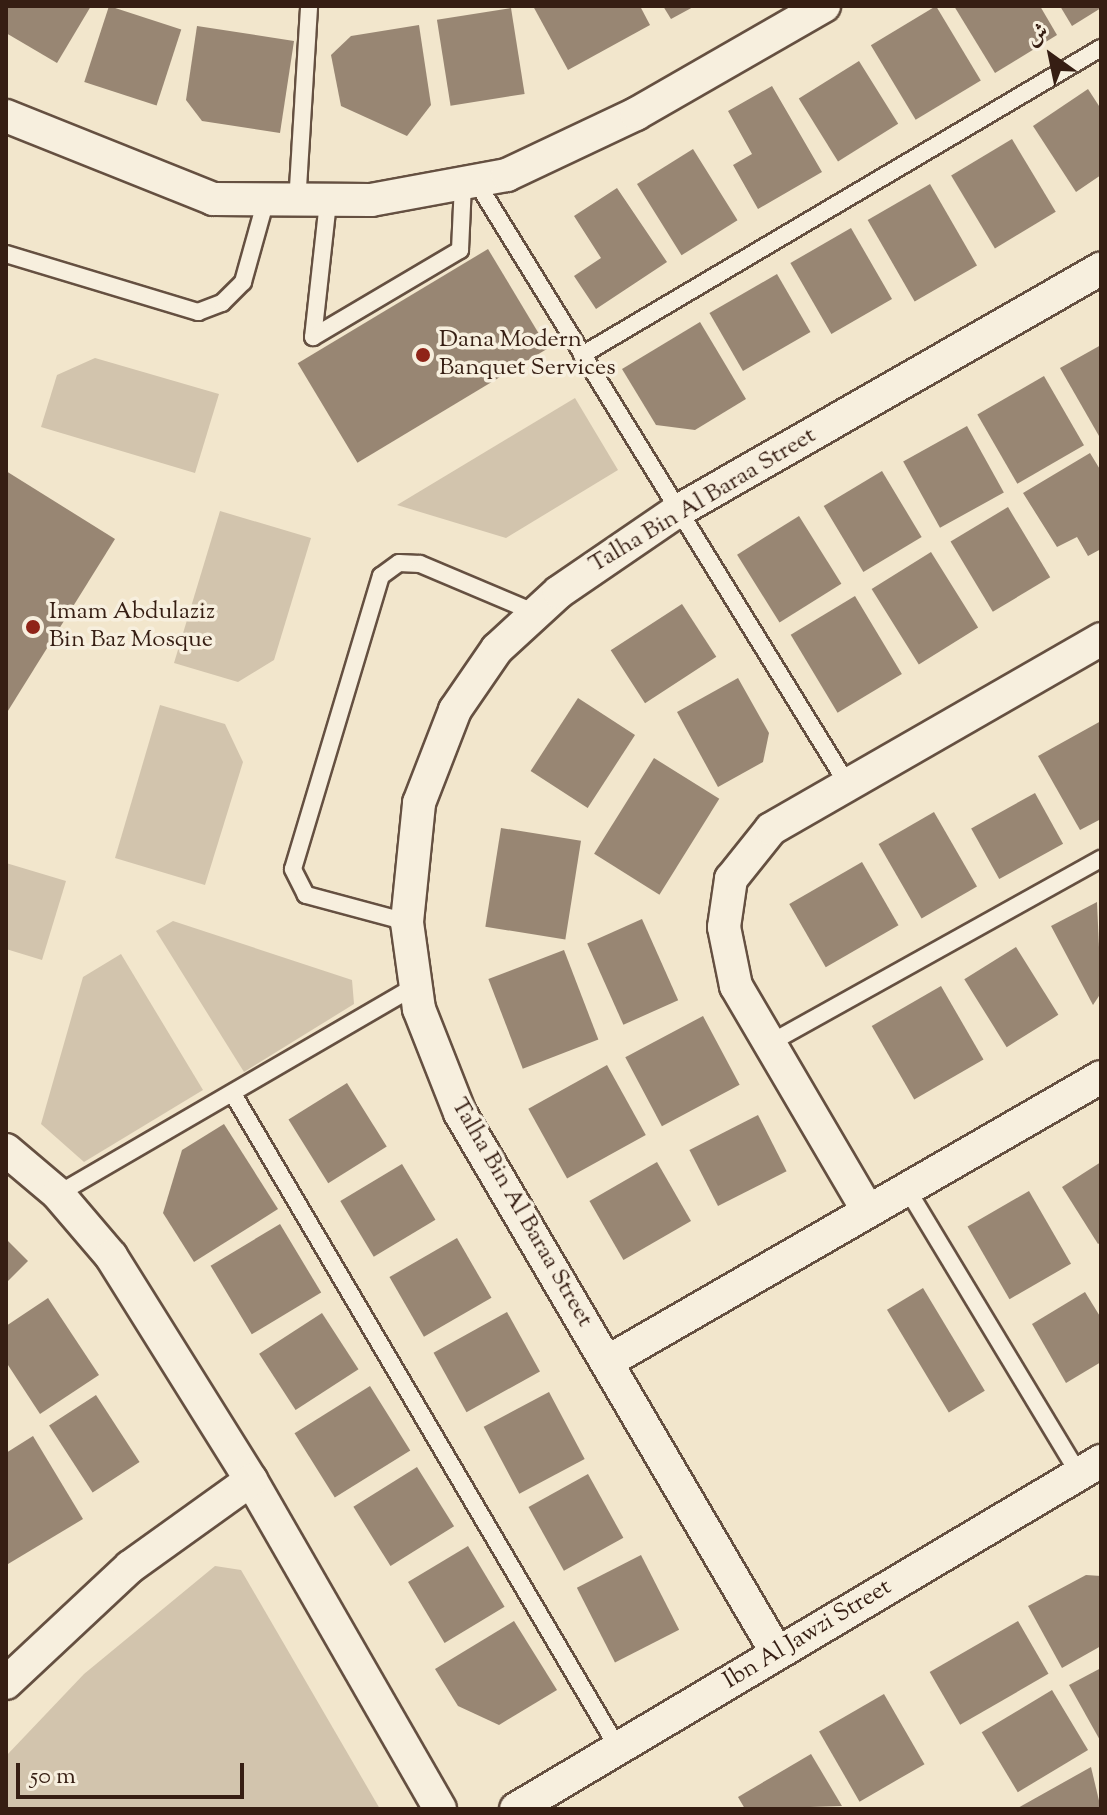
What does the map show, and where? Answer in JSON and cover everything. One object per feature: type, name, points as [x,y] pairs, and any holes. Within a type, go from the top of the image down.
[{"type":"street","points":[[6,116],[213,199],[313,203],[470,184],[636,114],[824,6]]},
{"type":"street","name":"Talha Bin Al Baraa Street","points":[[777,1653],[460,1113],[416,986],[407,922],[419,803],[455,710],[497,649],[536,613],[676,512],[1101,269]]},
{"type":"street","points":[[868,1211],[736,986],[724,927],[731,879],[771,829],[1101,639]]},
{"type":"street","points":[[607,1362],[1101,1077]]},
{"type":"street","points":[[6,1150],[58,1194],[111,1256],[251,1480],[440,1809]]},
{"type":"street","name":"Ibn Al Jawzi Street","points":[[516,1809],[1090,1468]]},
{"type":"street","points":[[6,1683],[130,1567],[251,1480]]},
{"type":"lane","points":[[309,6],[313,337],[460,250],[470,184]]},
{"type":"lane","points":[[582,355],[1101,48]]},
{"type":"lane","points":[[470,184],[582,355],[676,512],[848,785]]},
{"type":"lane","points":[[6,254],[198,312],[222,303],[243,282],[265,203]]},
{"type":"lane","points":[[407,922],[306,895],[293,869],[381,576],[399,563],[420,564],[536,613]]},
{"type":"lane","points":[[770,1043],[1101,859]]},
{"type":"lane","points":[[58,1194],[416,986]]},
{"type":"lane","points":[[233,1094],[618,1748]]},
{"type":"lane","points":[[907,1189],[1090,1468]]},
{"type":"shaded area","points":[[95,358],[219,394],[195,473],[41,427],[57,375]]},
{"type":"shaded area","points":[[575,398],[618,470],[506,538],[397,505]]},
{"type":"shaded area","points":[[220,511],[311,538],[274,660],[238,682],[174,663]]},
{"type":"shaded area","points":[[160,705],[225,724],[243,762],[205,885],[115,858]]},
{"type":"shaded area","points":[[6,863],[66,881],[42,960],[6,949]]},
{"type":"shaded area","points":[[173,921],[352,980],[354,1004],[244,1072],[156,931]]},
{"type":"shaded area","points":[[121,954],[203,1090],[84,1162],[41,1124],[83,977]]},
{"type":"shaded area","points":[[215,1566],[241,1570],[380,1809],[6,1809],[6,1756],[84,1674]]},
{"type":"building","points":[[6,6],[91,6],[57,63],[6,33]]},
{"type":"building","points":[[109,6],[181,29],[157,106],[84,82]]},
{"type":"building","points":[[533,6],[640,6],[650,25],[568,70]]},
{"type":"building","points":[[663,6],[695,6],[671,19]]},
{"type":"building","points":[[936,6],[981,81],[916,120],[871,45]]},
{"type":"building","points":[[954,6],[1040,6],[1057,35],[995,73]]},
{"type":"building","points":[[1060,6],[1101,6],[1101,8],[1072,26]]},
{"type":"building","points":[[511,8],[525,94],[451,106],[437,20]]},
{"type":"building","points":[[419,25],[431,105],[407,136],[341,106],[331,55],[351,36]]},
{"type":"building","points":[[197,26],[294,41],[280,133],[202,121],[186,100]]},
{"type":"building","points":[[859,61],[898,124],[838,161],[799,99]]},
{"type":"building","points":[[772,86],[822,172],[758,209],[733,165],[752,154],[728,111]]},
{"type":"building","points":[[1088,89],[1101,109],[1101,175],[1076,192],[1033,126]]},
{"type":"building","points":[[1012,139],[1056,212],[995,248],[951,176]]},
{"type":"building","points":[[693,149],[738,220],[682,255],[637,184]]},
{"type":"building","points":[[930,184],[977,265],[915,301],[868,220]]},
{"type":"building","points":[[617,188],[667,262],[596,309],[574,276],[601,258],[574,216]]},
{"type":"building","points":[[851,228],[892,299],[831,334],[790,263]]},
{"type":"building","name":"Dana Modern Banquet Services","points":[[488,249],[548,348],[357,463],[298,363]]},
{"type":"building","points":[[777,274],[810,332],[743,371],[709,313]]},
{"type":"building","points":[[700,322],[746,399],[695,430],[656,425],[622,369]]},
{"type":"building","points":[[1101,345],[1101,434],[1099,436],[1060,368]]},
{"type":"building","points":[[1044,376],[1084,445],[1017,484],[977,415]]},
{"type":"building","points":[[967,426],[1004,492],[940,528],[903,461]]},
{"type":"building","points":[[1090,453],[1101,471],[1101,549],[1088,556],[1077,537],[1057,547],[1023,493]]},
{"type":"building","name":"Imam Abdulaziz Bin Baz Mosque","points":[[6,471],[115,539],[6,714]]},
{"type":"building","points":[[882,471],[922,537],[863,572],[824,506]]},
{"type":"building","points":[[1008,507],[1050,577],[993,612],[951,542]]},
{"type":"building","points":[[799,516],[841,584],[779,623],[737,555]]},
{"type":"building","points":[[931,552],[978,627],[919,665],[872,589]]},
{"type":"building","points":[[855,596],[902,674],[838,713],[791,635]]},
{"type":"building","points":[[682,604],[716,657],[645,703],[611,650]]},
{"type":"building","points":[[738,678],[769,733],[763,762],[718,787],[677,712]]},
{"type":"building","points":[[578,698],[635,735],[588,808],[531,771]]},
{"type":"building","points":[[1101,721],[1101,819],[1080,830],[1038,756]]},
{"type":"building","points":[[654,758],[719,799],[659,895],[594,854]]},
{"type":"building","points":[[1035,793],[1063,844],[999,879],[971,828]]},
{"type":"building","points":[[934,812],[977,886],[922,918],[879,844]]},
{"type":"building","points":[[501,828],[581,841],[565,939],[485,927]]},
{"type":"building","points":[[862,862],[898,925],[826,967],[789,904]]},
{"type":"building","points":[[1097,902],[1101,993],[1093,1005],[1051,926]]},
{"type":"building","points":[[642,919],[678,1000],[623,1025],[587,943]]},
{"type":"building","points":[[1016,947],[1058,1015],[1007,1047],[964,979]]},
{"type":"building","points":[[564,950],[598,1040],[523,1069],[488,979]]},
{"type":"building","points":[[941,986],[983,1060],[914,1100],[872,1026]]},
{"type":"building","points":[[703,1016],[740,1085],[662,1126],[625,1057]]},
{"type":"building","points":[[607,1065],[646,1135],[567,1179],[528,1109]]},
{"type":"building","points":[[347,1083],[387,1147],[328,1183],[288,1120]]},
{"type":"building","points":[[758,1115],[787,1171],[718,1206],[689,1150]]},
{"type":"building","points":[[224,1124],[278,1209],[194,1262],[163,1213],[182,1150]]},
{"type":"building","points":[[657,1162],[691,1221],[623,1260],[589,1201]]},
{"type":"building","points":[[1101,1162],[1101,1242],[1098,1244],[1062,1187]]},
{"type":"building","points":[[402,1164],[435,1220],[374,1257],[340,1201]]},
{"type":"building","points":[[1029,1191],[1071,1264],[1010,1299],[968,1226]]},
{"type":"building","points":[[280,1224],[321,1293],[252,1334],[211,1266]]},
{"type":"building","points":[[457,1238],[492,1298],[424,1337],[389,1277]]},
{"type":"building","points":[[6,1239],[28,1261],[6,1283]]},
{"type":"building","points":[[923,1288],[985,1391],[949,1412],[887,1310]]},
{"type":"building","points":[[1085,1292],[1101,1318],[1101,1362],[1066,1383],[1032,1324]]},
{"type":"building","points":[[48,1298],[99,1375],[40,1414],[6,1362],[6,1326]]},
{"type":"building","points":[[507,1312],[540,1371],[466,1412],[434,1353]]},
{"type":"building","points":[[322,1313],[358,1369],[296,1410],[259,1354]]},
{"type":"building","points":[[370,1386],[410,1450],[335,1498],[295,1433]]},
{"type":"building","points":[[549,1392],[585,1459],[519,1494],[484,1427]]},
{"type":"building","points":[[96,1395],[140,1462],[93,1493],[49,1425]]},
{"type":"building","points":[[33,1436],[83,1519],[8,1564],[6,1453]]},
{"type":"building","points":[[417,1467],[454,1526],[390,1566],[353,1507]]},
{"type":"building","points":[[588,1474],[623,1538],[564,1571],[529,1507]]},
{"type":"building","points":[[468,1546],[505,1607],[445,1643],[408,1582]]},
{"type":"building","points":[[641,1555],[679,1630],[615,1663],[577,1588]]},
{"type":"building","points":[[1086,1575],[1101,1576],[1101,1646],[1062,1668],[1028,1606]]},
{"type":"building","points":[[514,1621],[557,1690],[499,1725],[458,1706],[435,1669]]},
{"type":"building","points":[[1018,1621],[1048,1674],[960,1725],[930,1672]]},
{"type":"building","points":[[1101,1668],[1101,1742],[1069,1685]]},
{"type":"building","points":[[1052,1690],[1088,1750],[1018,1792],[982,1732]]},
{"type":"building","points":[[884,1694],[925,1764],[860,1802],[819,1732]]},
{"type":"building","points":[[811,1754],[842,1806],[745,1809],[738,1797]]},
{"type":"building","points":[[1091,1767],[1101,1809],[1016,1809]]},
{"type":"place","name":"Dana Modern Banquet Services","points":[[423,355]]},
{"type":"place","name":"Imam Abdulaziz Bin Baz Mosque","points":[[33,627]]}]
